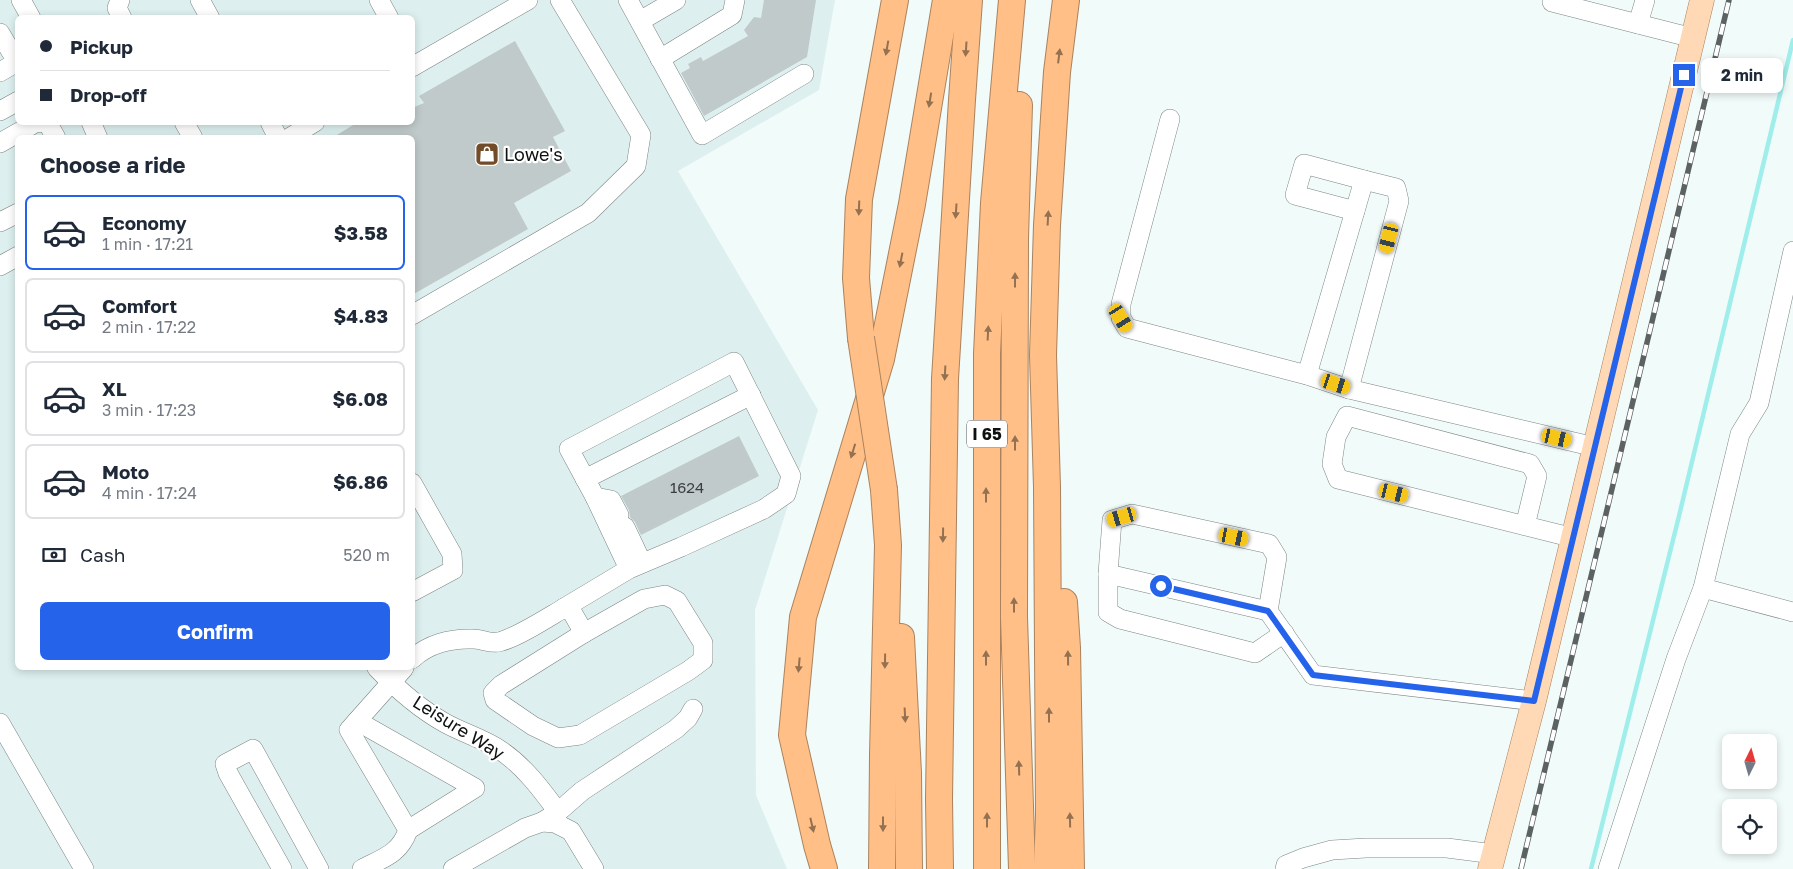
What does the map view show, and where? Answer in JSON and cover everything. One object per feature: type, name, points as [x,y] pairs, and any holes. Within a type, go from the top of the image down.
[{"type":"highway","points":[[895,0],[859,199],[856,278],[861,338],[884,490],[888,545],[902,650],[908,773],[909,869]]},
{"type":"highway","points":[[824,869],[792,735],[803,617],[881,359],[912,204],[946,0]]},
{"type":"highway","name":"I 65","points":[[940,869],[939,799],[945,379],[969,0]]},
{"type":"highway","name":"I 65","points":[[987,869],[987,354],[994,203],[1012,0]]},
{"type":"highway","points":[[1022,0],[1015,248],[1014,617],[1022,869]]},
{"type":"highway","points":[[1047,869],[1049,784],[1047,487],[1043,354],[1047,225],[1057,72],[1066,0]]},
{"type":"highway","points":[[1043,354],[1067,648],[1071,869]]},
{"type":"highway","points":[[882,869],[888,545]]},
{"type":"main road","points":[[1492,862],[1574,538],[1702,0]]},
{"type":"street","points":[[120,0],[117,8],[120,15]]},
{"type":"street","points":[[200,0],[208,15]]},
{"type":"street","points":[[379,0],[387,15]]},
{"type":"street","points":[[415,62],[528,0]]},
{"type":"street","points":[[415,313],[588,213],[636,166],[641,135],[560,0]]},
{"type":"street","points":[[628,0],[702,135],[804,74]]},
{"type":"street","points":[[640,21],[676,0]]},
{"type":"street","points":[[660,59],[732,15],[735,0]]},
{"type":"street","points":[[1638,24],[1645,0]]},
{"type":"street","points":[[1550,1],[1693,38]]},
{"type":"street","points":[[1,37],[15,59]]},
{"type":"street","points":[[0,72],[15,63]]},
{"type":"street","points":[[0,111],[15,103]]},
{"type":"street","points":[[1170,119],[1121,304],[1121,318],[1127,328],[1308,375],[1350,388],[1595,448]]},
{"type":"street","points":[[0,143],[32,125]]},
{"type":"street","points":[[294,135],[310,125]]},
{"type":"street","points":[[1350,388],[1399,200],[1396,188],[1304,164],[1295,195],[1355,211]]},
{"type":"street","points":[[1308,375],[1364,180]]},
{"type":"street","points":[[0,222],[15,214]]},
{"type":"street","points":[[1608,869],[1676,659],[1703,588],[1740,434],[1759,403],[1793,250]]},
{"type":"street","points":[[415,656],[447,640],[473,639],[498,642],[564,608],[636,566],[764,509],[786,494],[791,476],[734,362],[569,449],[636,566]]},
{"type":"street","points":[[585,479],[751,395]]},
{"type":"street","points":[[1525,526],[1537,476],[1530,464],[1348,416],[1336,437],[1332,464],[1338,479],[1525,526],[1574,538]]},
{"type":"street","points":[[415,488],[452,554],[453,570],[415,590]]},
{"type":"street","points":[[595,497],[610,500],[622,521],[636,566]]},
{"type":"street","points":[[1268,611],[1276,557],[1269,544],[1132,514],[1112,520],[1108,574],[1108,612],[1120,618],[1255,653],[1284,633]]},
{"type":"street","points":[[1108,574],[1268,611],[1313,675],[1534,701]]},
{"type":"street","points":[[1703,588],[1793,612]]},
{"type":"street","points":[[665,595],[677,601],[703,643],[703,660],[688,671],[580,735],[558,738],[533,726],[494,700],[493,693],[501,685],[584,633],[644,599],[665,595]]},
{"type":"street","points":[[564,608],[572,612],[584,633]]},
{"type":"street","name":"Leisure Way","points":[[379,670],[390,682],[418,705],[444,723],[500,750],[534,780],[558,812]]},
{"type":"street","points":[[402,670],[349,730],[408,830]]},
{"type":"street","points":[[453,869],[525,828],[542,822],[558,812],[582,791],[676,729],[688,718],[692,709]]},
{"type":"street","points":[[357,721],[475,788],[408,830],[404,841],[396,851],[362,869]]},
{"type":"street","points":[[0,722],[84,869]]},
{"type":"street","points":[[282,869],[225,764],[253,749],[319,869]]},
{"type":"street","points":[[542,822],[556,823],[571,831],[594,869]]},
{"type":"street","points":[[1286,869],[1286,865],[1332,850],[1366,848],[1447,848],[1492,862]]},
{"type":"shaded area","points":[[0,0],[835,0],[819,90],[678,171],[818,410],[755,610],[756,795],[787,869],[0,869]]},
{"type":"building","points":[[764,0],[816,0],[807,57],[704,116],[681,73],[690,68],[688,64],[701,57],[703,61],[748,36],[744,30],[754,17],[761,18]]},
{"type":"building","name":"Lowe's","points":[[515,41],[565,131],[553,137],[571,171],[514,203],[528,229],[415,293],[415,135],[337,135],[353,125],[415,125],[415,107],[424,103],[419,96]]},
{"type":"building","points":[[739,436],[759,476],[641,535],[635,522],[630,517],[629,510],[621,496]]},
{"type":"waterway","points":[[1591,869],[1679,516],[1793,40]]},
{"type":"railway","points":[[1521,869],[1729,0]]},
{"type":"place","name":"Lowe's","points":[[487,154]]},
{"type":"route","points":[[1161,586],[1268,611],[1313,675],[1534,701],[1684,75]]}]
